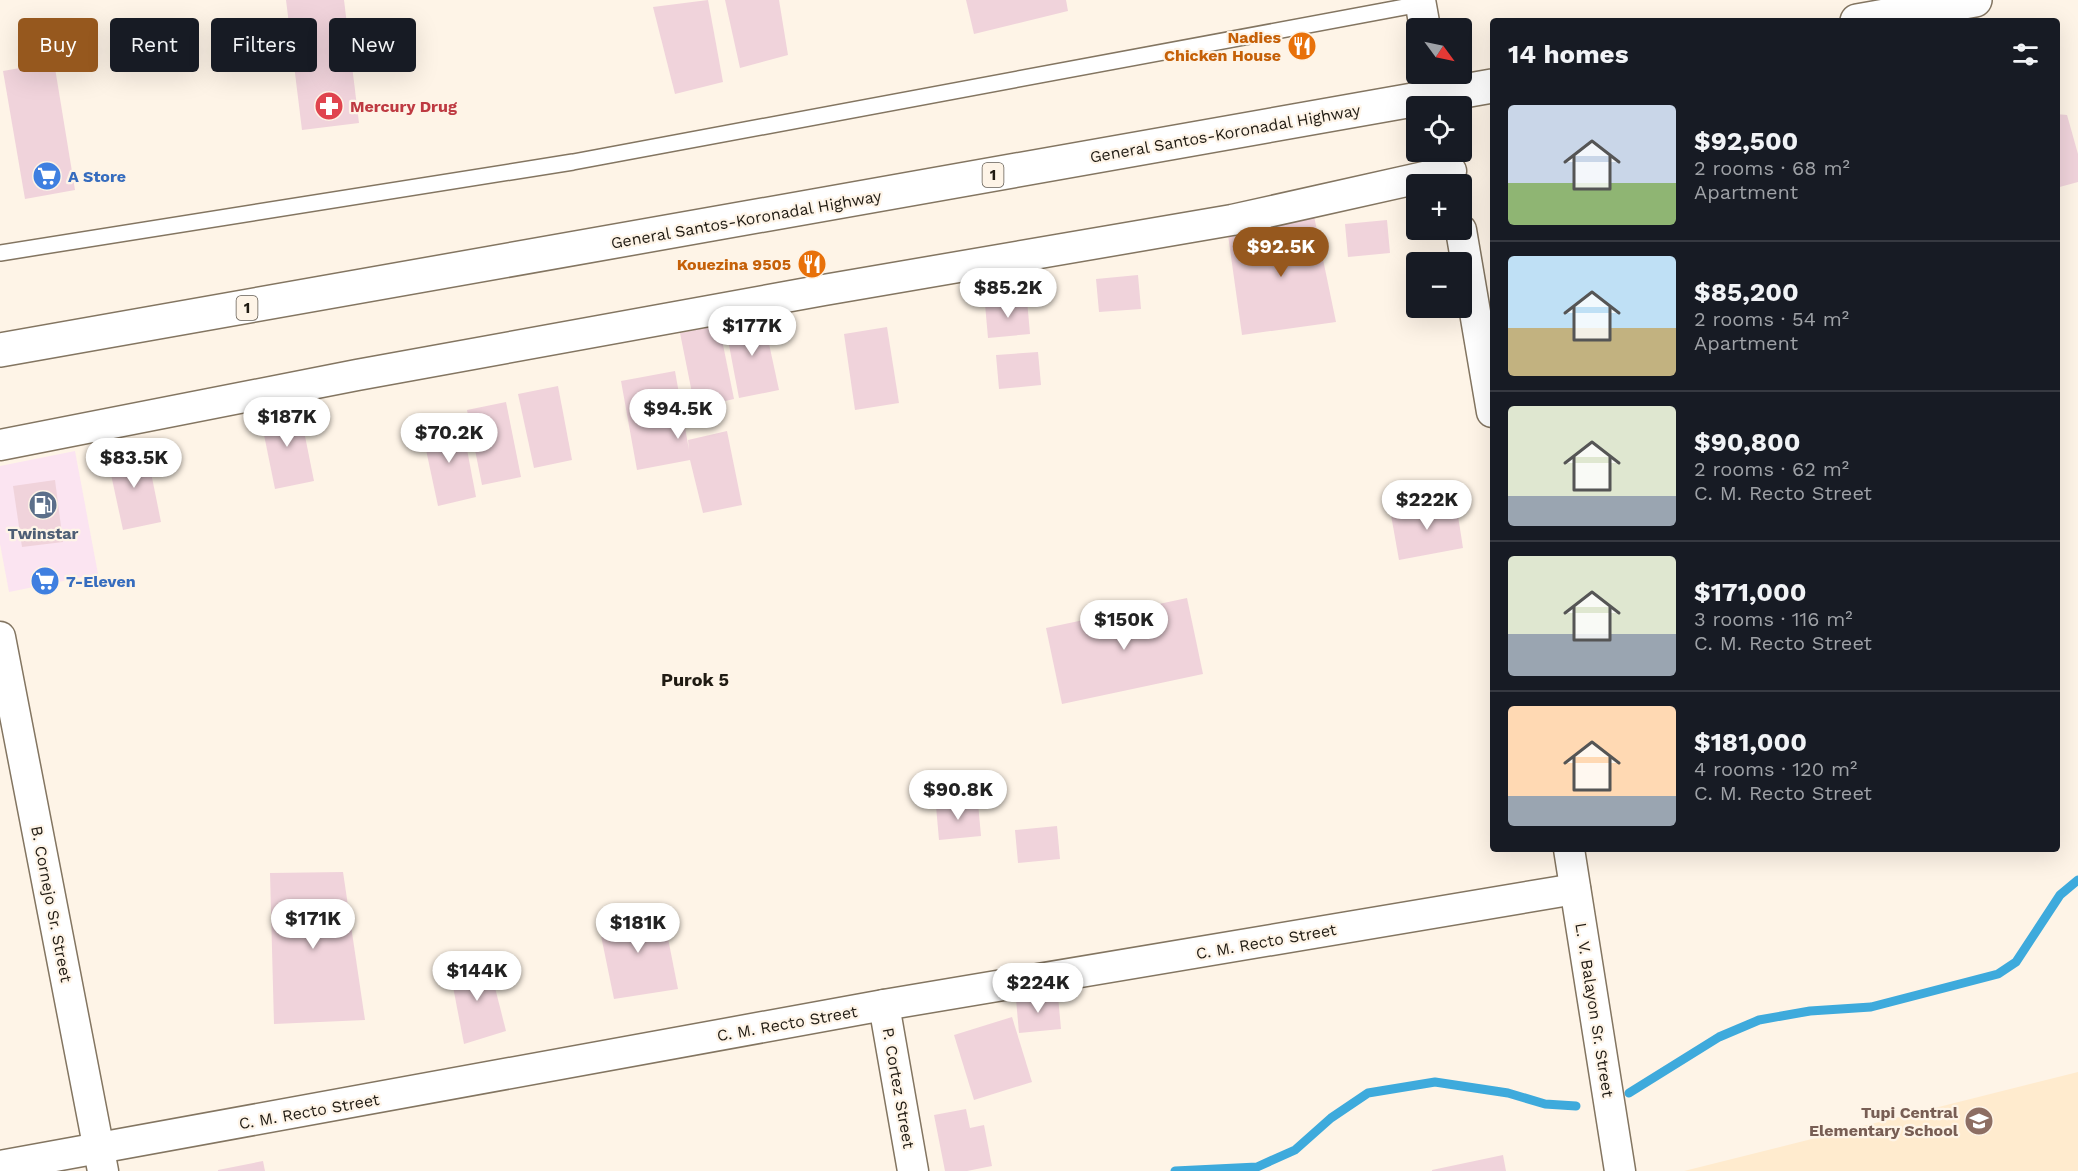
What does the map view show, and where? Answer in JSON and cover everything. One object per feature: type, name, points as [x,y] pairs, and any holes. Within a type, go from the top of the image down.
[{"type":"highway","points":[[1874,18],[1975,0]]},
{"type":"highway","name":"General Santos-Koronadal Highway","points":[[0,350],[1437,92],[1490,86]]},
{"type":"street","points":[[0,445],[357,375],[824,290],[1232,220],[1450,169]]},
{"type":"street","points":[[1463,240],[1490,400]]},
{"type":"street","name":"B. Cornejo Sr. Street","points":[[0,637],[101,1160]]},
{"type":"street","name":"L. V. Balayon Sr. Street","points":[[1569,852],[1620,1171]]},
{"type":"street","name":"C. M. Recto Street","points":[[0,1166],[101,1160],[884,1005],[1575,889]]},
{"type":"street","name":"P. Cortez Street","points":[[884,1005],[913,1171]]},
{"type":"lane","points":[[0,253],[573,162],[1422,11]]},
{"type":"shaded area","name":"Twinstar","points":[[75,451],[98,574],[9,592],[0,544],[0,466]]},
{"type":"shaded area","name":"Tupi Central Elementary School","points":[[2078,1072],[2078,1171],[1684,1171]]},
{"type":"building","points":[[286,0],[344,0],[346,18],[329,18],[329,72],[353,72],[359,123],[302,130],[295,72],[317,72],[317,18],[288,18]]},
{"type":"building","points":[[708,0],[723,82],[675,94],[653,7]]},
{"type":"building","points":[[725,0],[779,0],[788,55],[740,68]]},
{"type":"building","points":[[966,0],[1066,0],[1068,11],[974,34]]},
{"type":"building","points":[[18,68],[18,72],[56,72],[75,190],[25,199],[3,71]]},
{"type":"building","points":[[2060,114],[2067,115],[2078,154],[2078,182],[2060,187]]},
{"type":"building","points":[[1314,216],[1336,322],[1242,335],[1228,235]]},
{"type":"building","points":[[1387,220],[1390,253],[1348,257],[1345,224]]},
{"type":"building","points":[[1023,262],[1026,295],[984,300],[980,266]]},
{"type":"building","points":[[1138,275],[1141,309],[1099,312],[1096,279]]},
{"type":"building","points":[[1027,300],[1030,334],[988,338],[985,304]]},
{"type":"building","points":[[763,316],[779,390],[739,398],[725,324]]},
{"type":"building","points":[[719,325],[734,399],[695,408],[680,333]]},
{"type":"building","points":[[887,327],[899,403],[855,410],[844,334]]},
{"type":"building","points":[[1038,352],[1041,385],[999,389],[996,355]]},
{"type":"building","points":[[675,371],[689,450],[688,440],[727,431],[742,505],[703,513],[690,460],[637,470],[621,381]]},
{"type":"building","points":[[558,386],[572,460],[534,468],[518,394]]},
{"type":"building","points":[[506,402],[521,477],[482,485],[467,410]]},
{"type":"building","points":[[299,406],[314,481],[275,489],[260,415]]},
{"type":"building","points":[[462,423],[476,497],[438,506],[422,431]]},
{"type":"building","points":[[146,448],[161,522],[123,530],[107,456]]},
{"type":"building","points":[[55,480],[63,542],[22,547],[13,486]]},
{"type":"building","points":[[1456,503],[1463,548],[1399,560],[1391,515]]},
{"type":"building","points":[[1187,598],[1203,674],[1062,704],[1046,628]]},
{"type":"building","points":[[978,803],[981,836],[939,840],[936,806]]},
{"type":"building","points":[[1057,826],[1060,859],[1018,863],[1015,830]]},
{"type":"building","points":[[343,872],[365,1020],[274,1024],[270,873]]},
{"type":"building","points":[[662,908],[678,989],[614,999],[598,921]]},
{"type":"building","points":[[488,960],[506,1031],[464,1044],[450,971]]},
{"type":"building","points":[[1058,996],[1061,1029],[1019,1033],[1016,999]]},
{"type":"building","points":[[1012,1017],[1032,1082],[974,1100],[954,1035]]},
{"type":"building","points":[[966,1109],[970,1128],[984,1125],[992,1166],[967,1171],[945,1171],[934,1115]]},
{"type":"building","points":[[1503,1155],[1506,1171],[1432,1171],[1432,1170]]},
{"type":"building","points":[[263,1161],[265,1171],[218,1171],[218,1170]]},
{"type":"waterway","points":[[1629,1093],[1719,1037],[1759,1020],[1810,1011],[1871,1007],[1998,974],[2016,962],[2060,895],[2078,880]]},
{"type":"waterway","points":[[1175,1171],[1257,1167],[1295,1150],[1331,1118],[1368,1093],[1435,1082],[1508,1093],[1545,1104],[1576,1106]]},
{"type":"place","name":"Nadies Chicken House","points":[[1302,46]]},
{"type":"place","name":"Mercury Drug","points":[[329,106]]},
{"type":"place","name":"A Store","points":[[47,176]]},
{"type":"place","name":"Kouezina 9505","points":[[812,264]]},
{"type":"place","name":"Twinstar","points":[[43,505]]},
{"type":"place","name":"7-Eleven","points":[[45,581]]},
{"type":"place","name":"Tupi Central Elementary School","points":[[1979,1121]]},
{"type":"district","name":"Purok 5","points":[[695,680]]}]
